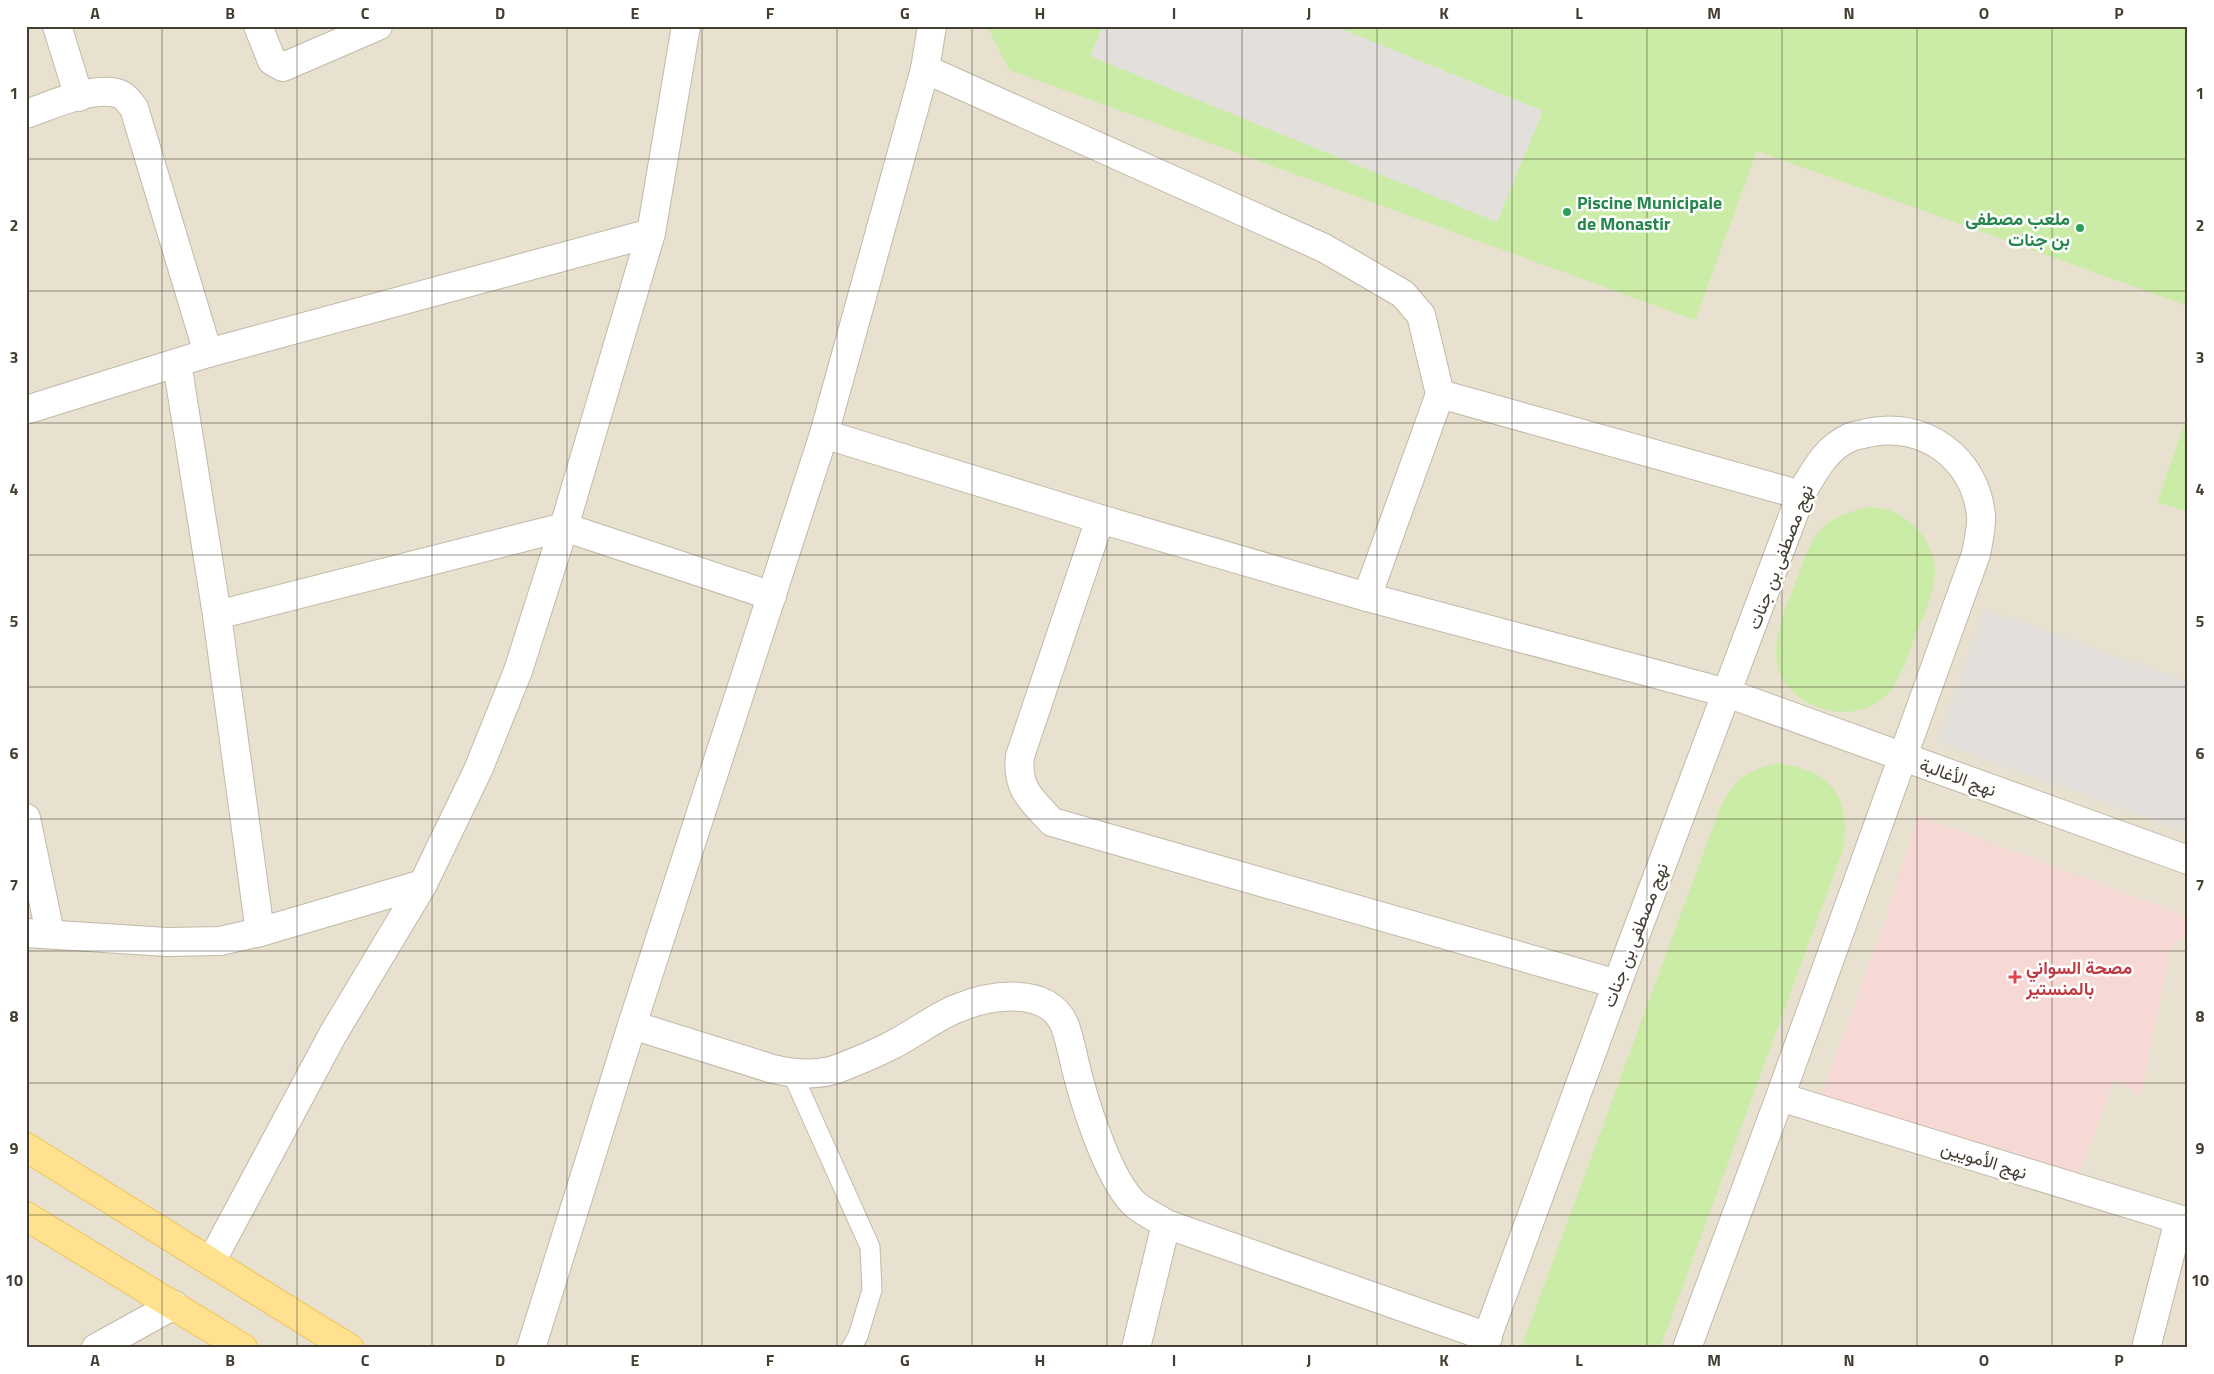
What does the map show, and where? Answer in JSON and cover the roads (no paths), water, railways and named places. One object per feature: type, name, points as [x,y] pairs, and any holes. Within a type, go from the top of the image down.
[{"type":"main road","points":[[26,1147],[349,1348]]},
{"type":"main road","points":[[26,1216],[243,1348]]},
{"type":"street","points":[[58,26],[79,97]]},
{"type":"street","points":[[258,26],[272,61],[284,67],[378,26]]},
{"type":"street","points":[[211,1262],[333,1034],[423,884],[478,770],[518,671],[564,527],[651,233],[686,26]]},
{"type":"street","points":[[531,1348],[632,1025],[824,434],[925,69],[932,26]]},
{"type":"street","points":[[925,69],[1324,248],[1403,294],[1421,315],[1440,394],[1366,597]]},
{"type":"street","points":[[26,114],[95,93],[118,93],[127,98],[134,108],[208,352]]},
{"type":"street","points":[[26,410],[208,352],[651,233]]},
{"type":"street","points":[[177,363],[217,615],[260,932]]},
{"type":"street","points":[[1440,394],[1801,496]]},
{"type":"street","name":"نهج مصطفى بن جنات","points":[[1486,1342],[1617,984],[1801,496],[1820,460],[1849,438],[1884,430],[1920,434],[1951,453],[1972,481],[1982,516],[1976,554],[1780,1097],[1687,1348]]},
{"type":"street","name":"نهج الأغالبة","points":[[824,434],[1100,519],[1366,597],[1727,693],[2188,860]]},
{"type":"street","points":[[1100,519],[1020,756],[1019,768],[1025,792],[1052,822],[1617,984]]},
{"type":"street","points":[[217,615],[564,527],[772,596]]},
{"type":"street","points":[[26,818],[38,933],[167,942],[220,941],[260,932],[423,884]]},
{"type":"street","points":[[632,1025],[792,1073],[817,1074],[836,1069],[891,1046],[957,1008],[990,998],[1021,997],[1046,1003],[1060,1014],[1069,1037],[1079,1080],[1116,1180],[1136,1205],[1166,1224],[1486,1342]]},
{"type":"street","name":"نهج الأمويين","points":[[1780,1097],[2184,1221]]},
{"type":"street","points":[[2146,1348],[2184,1221]]},
{"type":"street","points":[[1136,1348],[1166,1224]]},
{"type":"street","points":[[96,1348],[174,1305]]},
{"type":"lane","points":[[792,1073],[870,1247],[872,1290],[858,1336],[851,1348]]},
{"type":"place","name":"Piscine Municipale de Monastir","points":[[1567,212]]},
{"type":"place","name":"ملعب مصطفى بن جنات","points":[[2080,228]]},
{"type":"place","name":"مصحة السواني بالمنستير","points":[[2015,977]]}]
